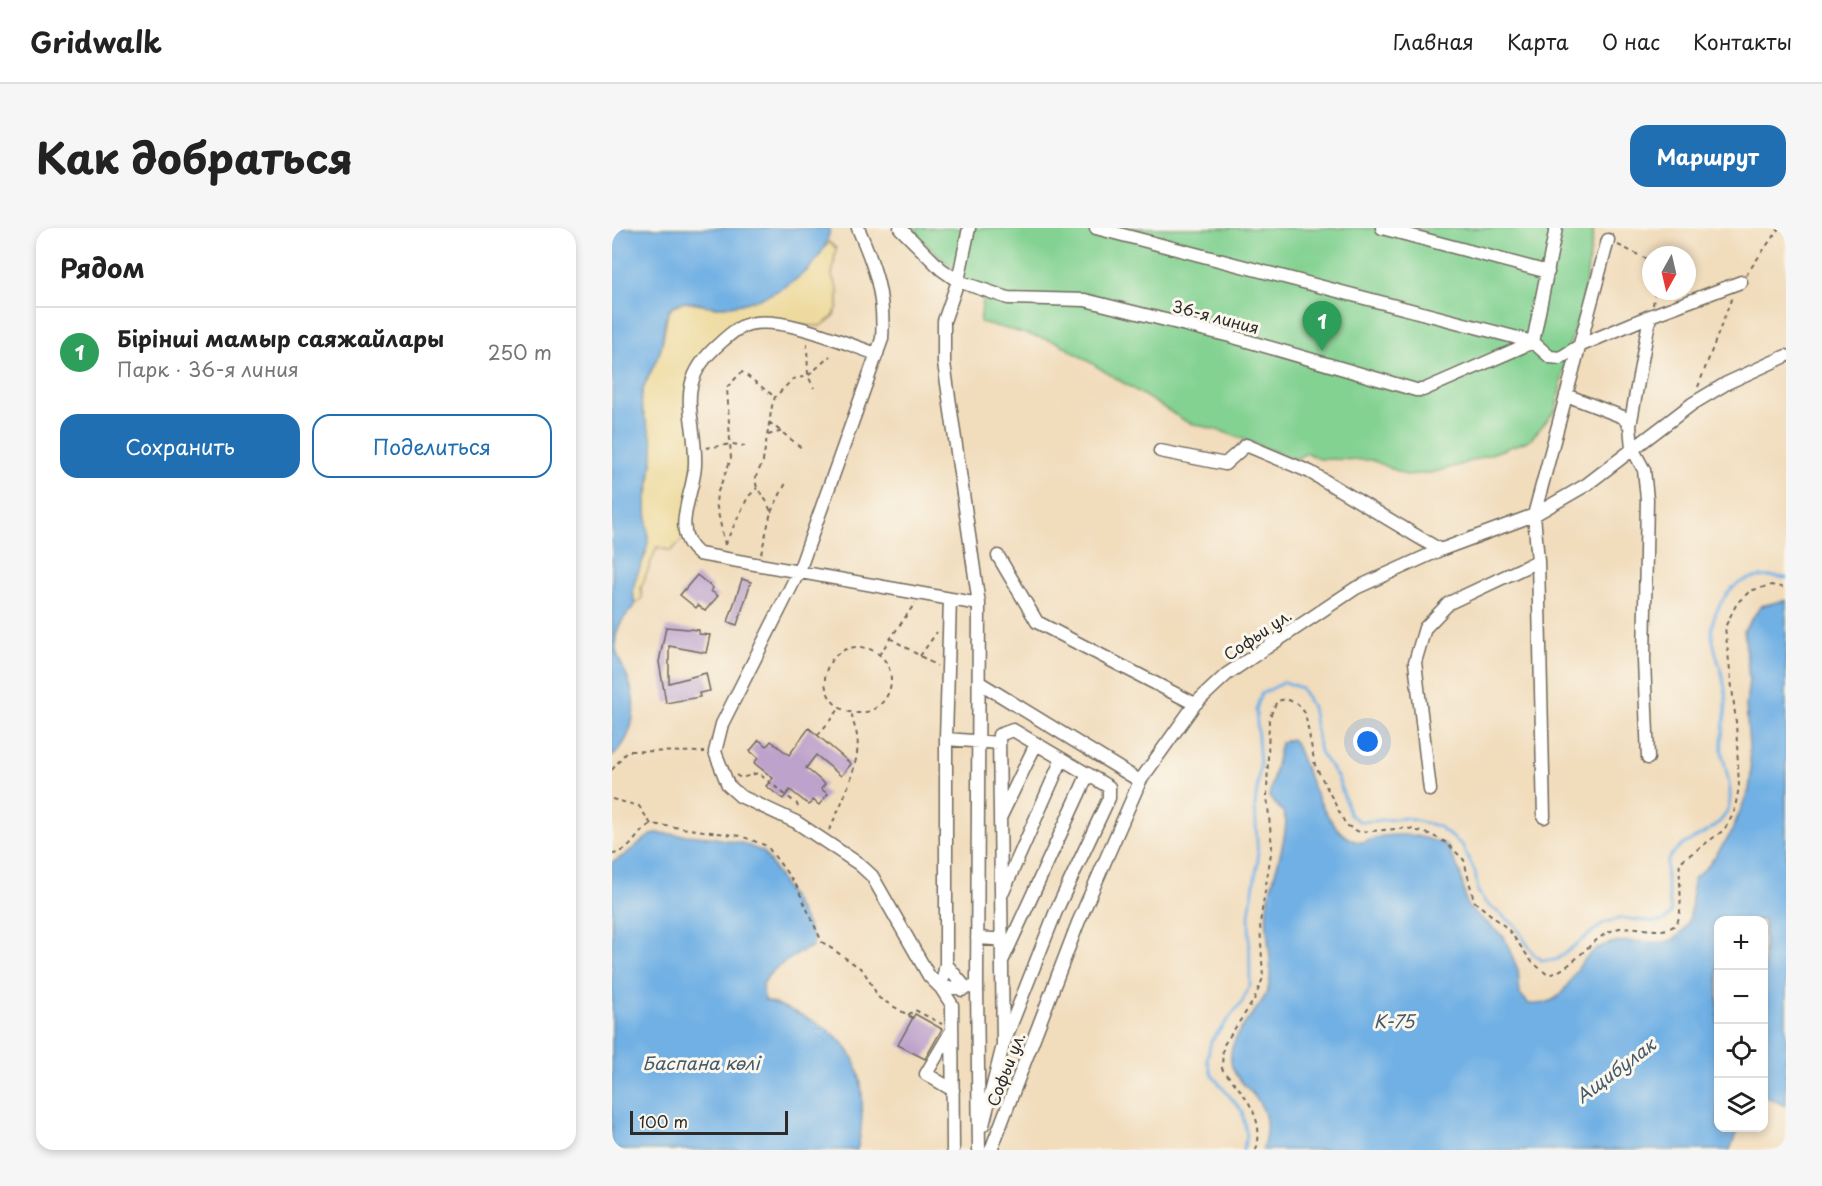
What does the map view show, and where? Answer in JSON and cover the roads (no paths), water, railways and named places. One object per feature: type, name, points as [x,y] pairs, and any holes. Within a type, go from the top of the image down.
[{"type":"street","points":[[858,228],[877,271],[884,312],[882,339],[799,571],[722,724],[715,752],[728,785],[740,795],[796,822],[859,864],[872,876],[929,976],[941,988],[952,1005]]},
{"type":"street","name":"36-я линия","points":[[900,228],[941,269],[958,282],[1008,298],[1085,300],[1230,336],[1423,390],[1533,342]]},
{"type":"street","points":[[969,228],[958,282],[944,321],[944,363],[979,604],[977,938],[971,987],[980,1145]]},
{"type":"street","points":[[1095,228],[1533,342],[1550,357],[1560,358],[1579,346],[1650,316],[1741,282]]},
{"type":"street","points":[[1382,228],[1548,272]]},
{"type":"street","points":[[1533,342],[1556,228]]},
{"type":"street","points":[[1544,817],[1538,561],[1534,515],[1608,240]]},
{"type":"street","points":[[1648,758],[1644,660],[1647,499],[1644,470],[1632,448],[1630,426],[1650,316]]},
{"type":"street","points":[[877,354],[767,322],[748,325],[732,333],[706,355],[693,378],[687,404],[695,450],[695,469],[683,523],[685,537],[699,554],[979,604]]},
{"type":"street","name":"Софьи ул.","points":[[991,1150],[1078,923],[1140,782],[1195,704],[1227,675],[1356,588],[1440,550],[1534,515],[1586,485],[1692,404],[1736,378],[1786,356]]},
{"type":"street","points":[[1566,395],[1623,417],[1630,426]]},
{"type":"street","points":[[1160,451],[1226,464],[1246,445],[1310,472],[1440,550]]},
{"type":"street","points":[[998,556],[1037,622],[1195,704]]},
{"type":"street","points":[[1430,790],[1415,663],[1425,627],[1449,603],[1538,561]]},
{"type":"street","points":[[941,988],[946,964],[946,739],[950,599]]},
{"type":"street","points":[[980,683],[1140,782]]},
{"type":"street","points":[[980,1145],[1003,1046],[1056,911],[1109,798],[1109,787],[1013,730],[999,735],[1001,897],[1007,939]]},
{"type":"street","points":[[946,739],[999,743]]},
{"type":"street","points":[[1000,818],[1036,744]]},
{"type":"street","points":[[1001,897],[1062,759]]},
{"type":"street","points":[[1003,1046],[1002,961],[1007,939],[1088,774]]},
{"type":"street","points":[[977,938],[1007,939]]},
{"type":"street","points":[[946,964],[971,987]]},
{"type":"street","points":[[941,988],[971,987]]},
{"type":"street","points":[[953,1150],[952,1005],[954,998],[971,987]]},
{"type":"street","points":[[952,1030],[926,1074],[953,1090]]},
{"type":"water","points":[[612,228],[830,228],[825,245],[816,260],[803,274],[787,285],[770,294],[733,306],[677,304],[667,315],[659,353],[646,381],[641,400],[653,445],[646,504],[647,549],[634,587],[635,605],[620,624],[615,644],[631,687],[633,720],[626,740],[612,757]]},
{"type":"water","name":"К-75","points":[[1786,600],[1786,1106],[1768,1098],[1768,916],[1714,916],[1714,1132],[1737,1132],[1730,1150],[1262,1150],[1266,1130],[1265,1115],[1260,1103],[1237,1076],[1232,1066],[1231,1053],[1238,1034],[1262,1001],[1269,985],[1267,907],[1283,843],[1286,821],[1283,812],[1269,797],[1281,743],[1291,739],[1295,742],[1312,785],[1329,817],[1338,830],[1349,838],[1361,842],[1383,836],[1408,835],[1446,845],[1460,872],[1467,906],[1504,937],[1518,970],[1520,994],[1529,1004],[1553,1000],[1566,987],[1583,961],[1602,946],[1626,941],[1667,941],[1675,938],[1686,927],[1691,912],[1693,879],[1708,866],[1730,835],[1749,790],[1751,774],[1746,706],[1749,679],[1744,630],[1761,606]]},
{"type":"water","name":"Баспана көлі","points":[[656,833],[710,837],[741,843],[764,852],[802,915],[814,940],[812,946],[776,968],[769,975],[764,982],[765,1000],[822,1026],[848,1050],[857,1066],[861,1085],[862,1109],[857,1150],[612,1150],[612,862]]},
{"type":"waterway","points":[[1243,1150],[1247,1136],[1242,1111],[1212,1075],[1207,1060],[1211,1041],[1242,1002],[1250,985],[1249,914],[1258,860],[1255,805],[1260,766],[1256,710],[1261,694],[1285,682],[1301,688],[1312,707],[1320,752],[1338,778],[1350,815],[1361,822],[1405,818],[1438,826],[1462,845],[1475,872],[1478,892],[1486,903],[1515,925],[1534,955],[1542,960],[1556,960],[1604,923],[1622,918],[1664,921],[1671,913],[1667,863],[1679,847],[1717,824],[1729,806],[1729,786],[1722,752],[1725,690],[1712,635],[1713,620],[1729,591],[1741,582],[1758,577],[1786,578]]},
{"type":"place","name":"Бірінші мамыр саяжайлары","points":[[1322,351]]},
{"type":"water label","name":"Ащибулак","points":[[1615,1070]]}]
